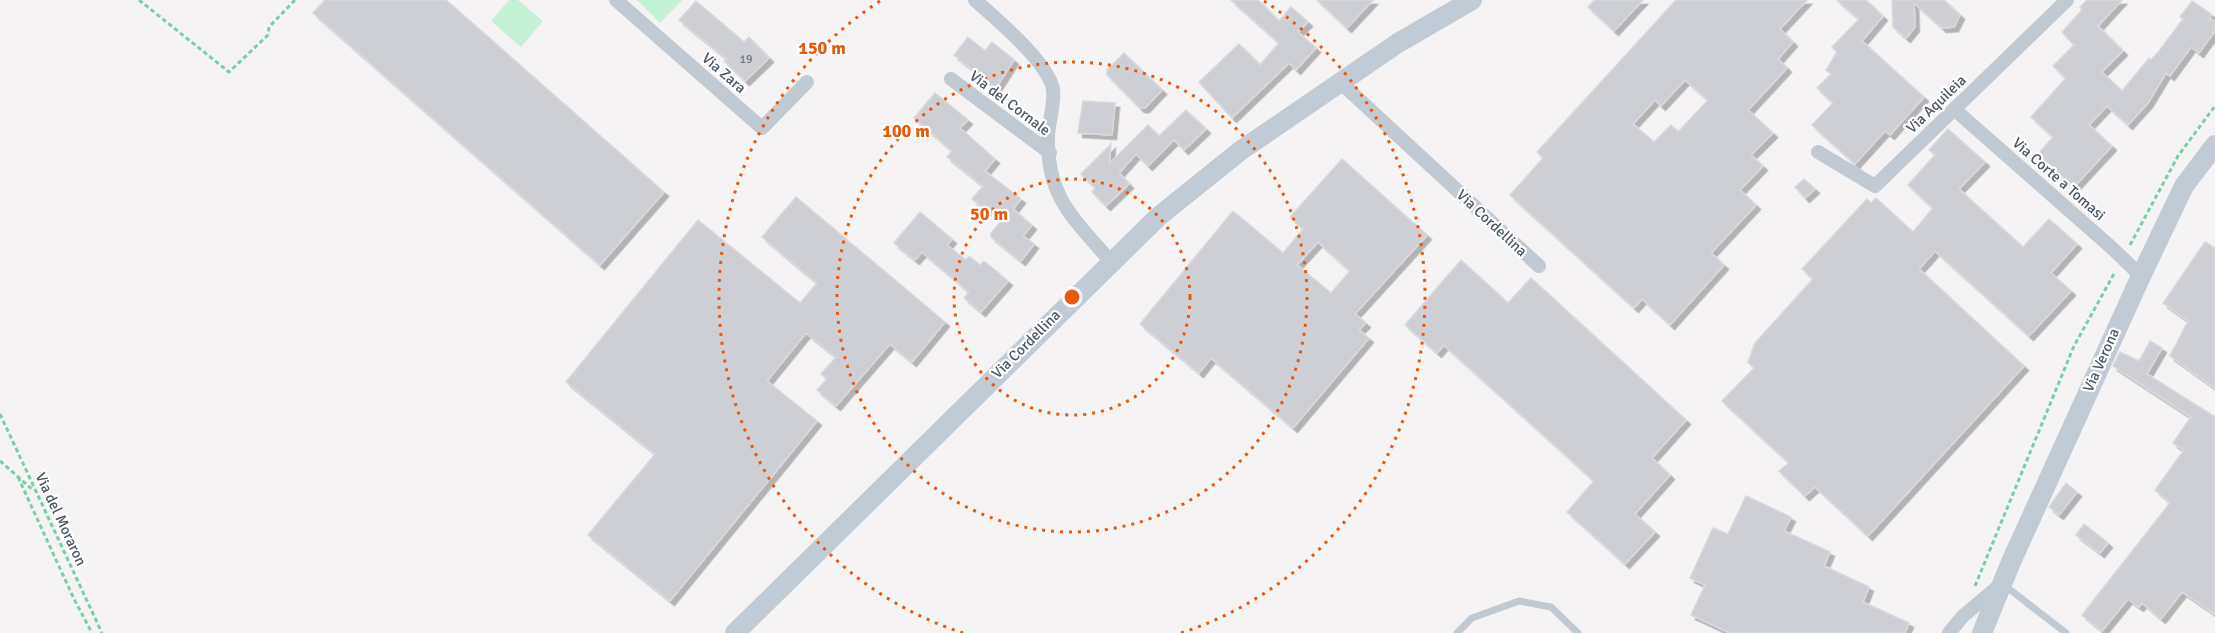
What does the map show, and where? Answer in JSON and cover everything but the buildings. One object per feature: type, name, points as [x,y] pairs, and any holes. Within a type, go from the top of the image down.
[{"type":"street","name":"Via Zara","points":[[616,0],[762,128],[807,82]]},
{"type":"street","name":"Via del Cornale","points":[[975,0],[1030,54],[1053,89],[1048,137],[1055,190],[1064,207],[1111,262]]},
{"type":"street","name":"Via Cordellina","points":[[735,633],[1158,217],[1240,151],[1398,43],[1472,0]]},
{"type":"street","name":"Via Aquileia","points":[[1818,152],[1875,186],[2067,0]]},
{"type":"street","name":"Via del Cornale","points":[[951,79],[1050,153]]},
{"type":"street","name":"Via Cordellina","points":[[1340,82],[1539,266]]},
{"type":"street","name":"Via Corte a Tomasi","points":[[1954,109],[2141,276]]},
{"type":"street","name":"Via Verona","points":[[1982,633],[2002,583],[2141,276],[2184,186],[2215,145]]},
{"type":"street","name":"Via Verona","points":[[1949,633],[1963,616],[2002,583]]},
{"type":"lane","points":[[2002,583],[2066,633]]},
{"type":"lane","points":[[1457,633],[1472,618],[1519,601],[1551,607],[1578,633]]},
{"type":"path","points":[[139,0],[229,72],[268,35],[269,27],[295,0]]},
{"type":"path","points":[[1963,616],[2074,346],[2178,156],[2215,106]]},
{"type":"path","name":"Via del Moraron","points":[[0,414],[102,633]]},
{"type":"path","points":[[0,462],[34,491]]},
{"type":"path","points":[[18,477],[92,633]]},
{"type":"green space","points":[[509,0],[518,0],[543,21],[521,47],[491,21]]},
{"type":"green space","points":[[637,0],[682,0],[660,23]]}]
